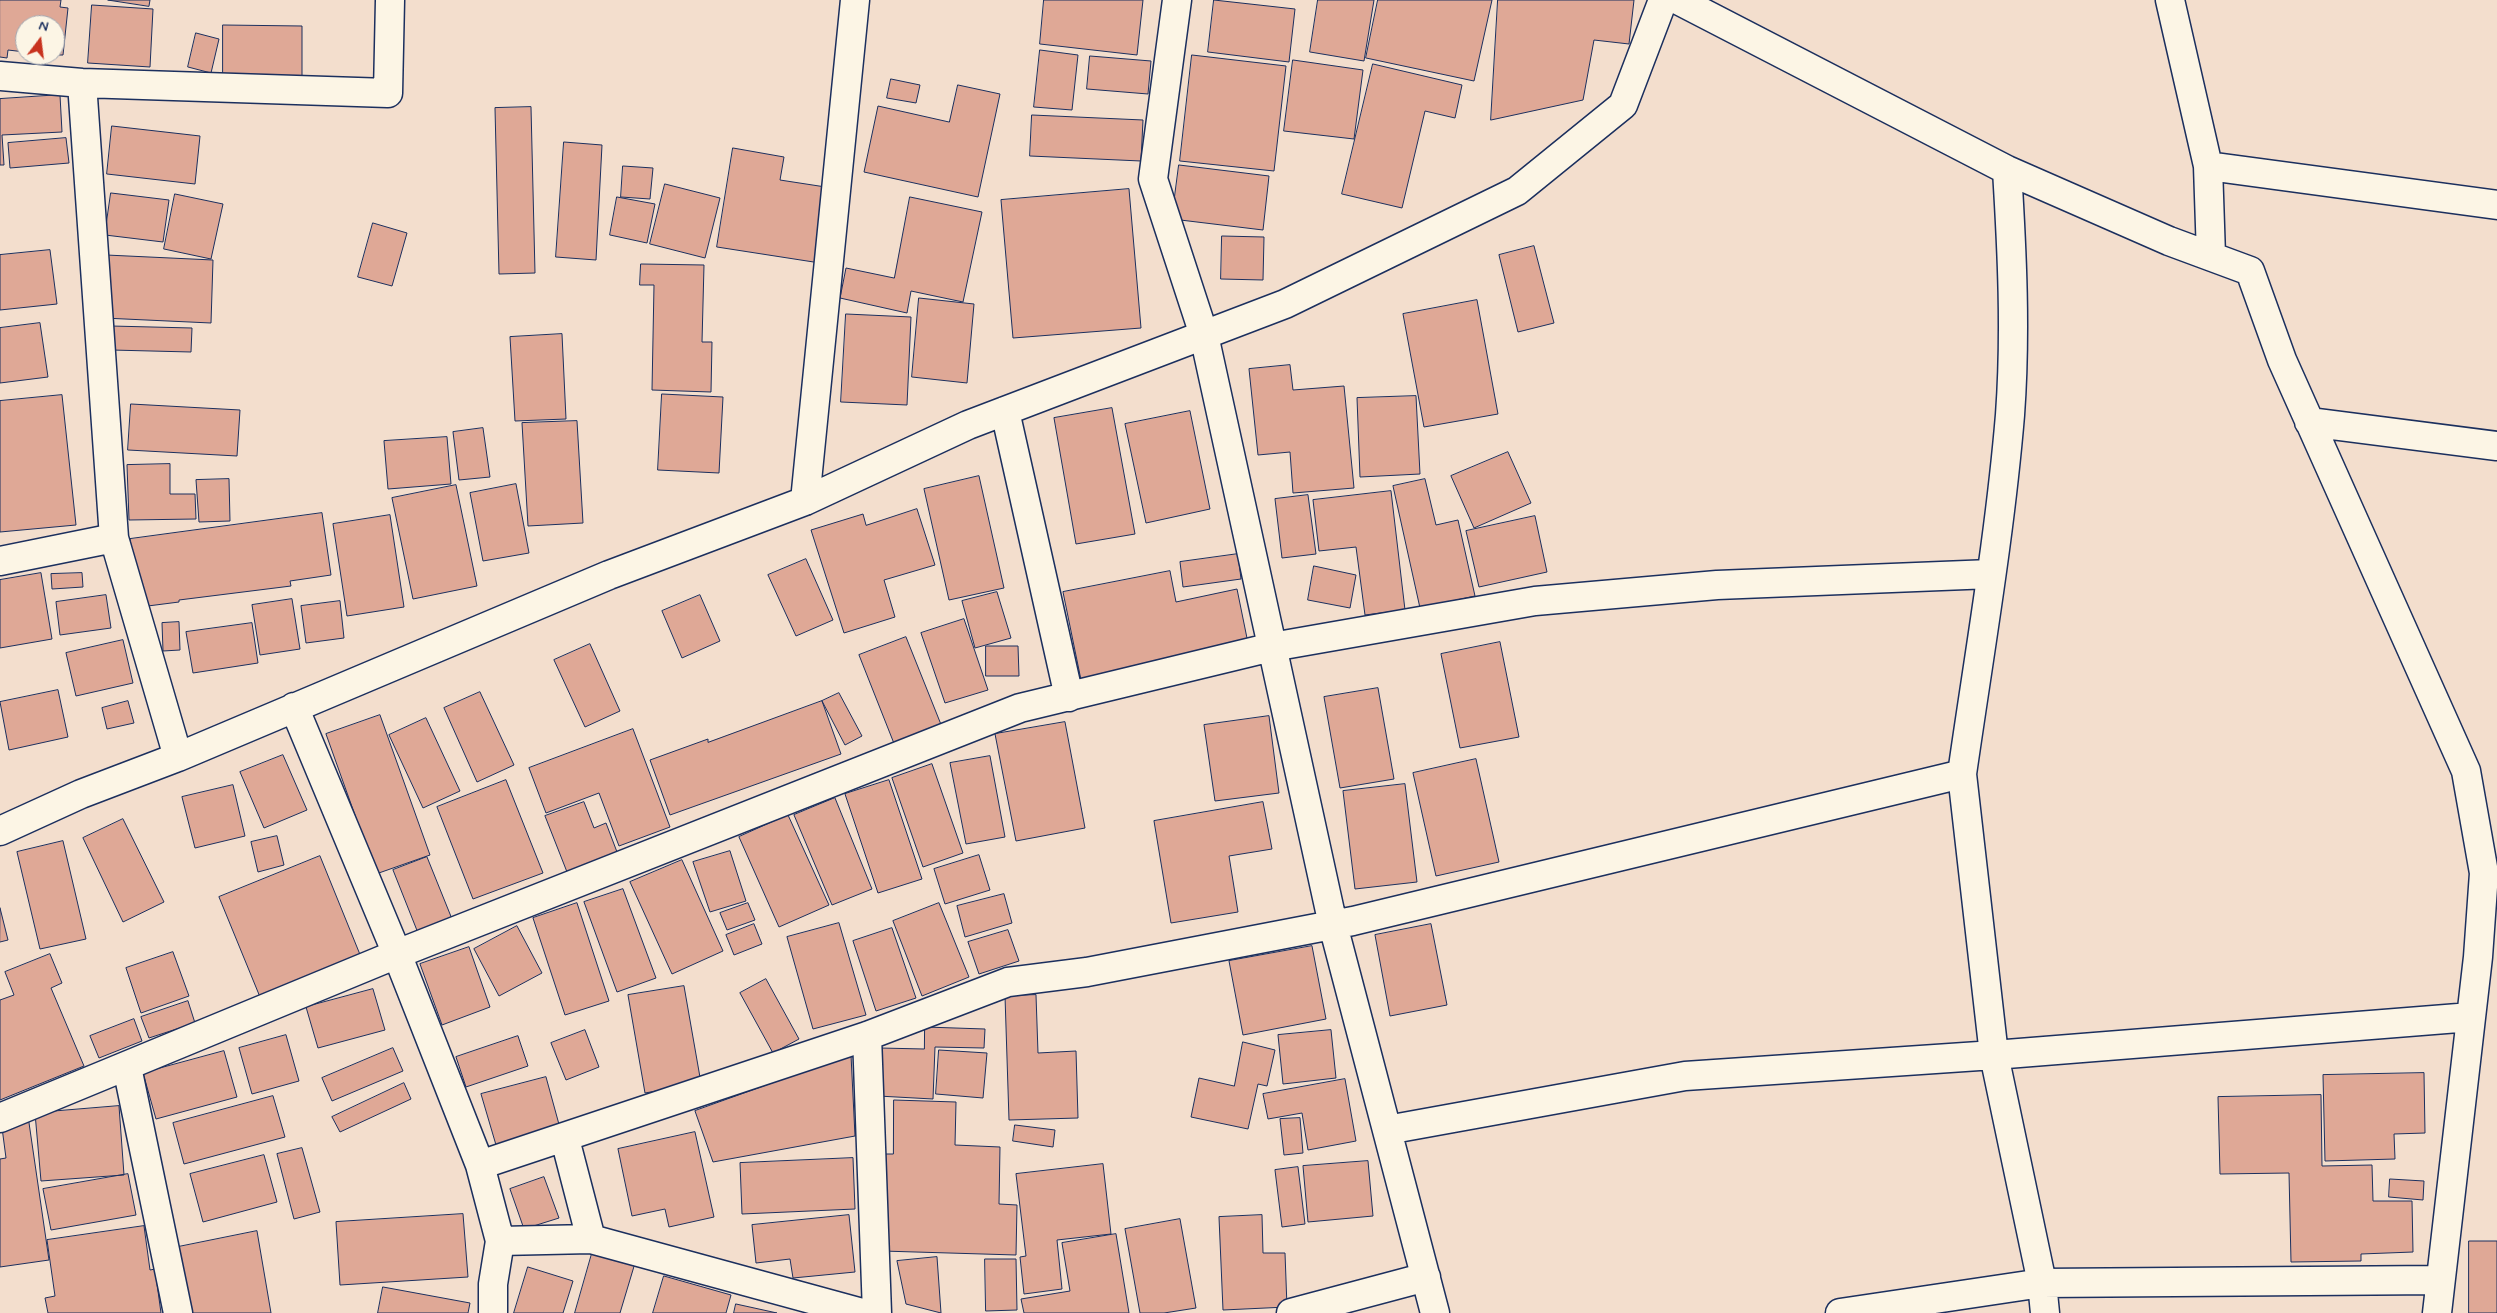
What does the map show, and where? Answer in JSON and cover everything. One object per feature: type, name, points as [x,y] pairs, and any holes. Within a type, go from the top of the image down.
[{"type":"street","points":[[0,76],[82,83],[388,93],[390,0]]},
{"type":"street","points":[[805,501],[855,0]]},
{"type":"street","points":[[1177,0],[1153,179],[1204,335],[1333,925],[1435,1313]]},
{"type":"street","points":[[0,830],[81,794],[178,758],[609,574],[805,501],[968,425],[1285,304],[1517,191],[1623,105],[1663,0]]},
{"type":"street","points":[[1678,0],[2007,170],[2169,241],[2250,271],[2282,360],[2466,771],[2490,907],[2471,1017],[2437,1313]]},
{"type":"street","points":[[2170,0],[2208,166],[2211,256]]},
{"type":"street","points":[[82,83],[114,538],[178,758]]},
{"type":"street","points":[[2208,166],[2497,205]]},
{"type":"street","points":[[2007,170],[2014,272],[2010,414],[1991,574],[1962,774],[1994,1055],[2042,1283],[2045,1313]]},
{"type":"street","points":[[1005,411],[1069,697]]},
{"type":"street","points":[[2309,422],[2497,446]]},
{"type":"street","points":[[0,561],[114,538]]},
{"type":"street","points":[[0,1118],[397,954],[1020,708],[1272,646],[1535,601],[1717,585],[1991,574]]},
{"type":"street","points":[[294,707],[397,954],[480,1165],[500,1241],[493,1284],[493,1313]]},
{"type":"street","points":[[480,1165],[867,1036],[1008,982],[1087,972],[1333,925],[1962,774]]},
{"type":"street","points":[[1387,1130],[1685,1076],[1994,1055],[2471,1017]]},
{"type":"street","points":[[867,1036],[877,1313]]},
{"type":"street","points":[[127,1067],[178,1313]]},
{"type":"street","points":[[565,1138],[591,1239]]},
{"type":"street","points":[[500,1241],[591,1239],[862,1313]]},
{"type":"street","points":[[1291,1313],[1426,1277]]},
{"type":"street","points":[[1840,1313],[2042,1283],[2440,1280]]},
{"type":"building","points":[[0,0],[61,0],[60,7],[68,8],[65,36],[65,15],[15,15],[15,51],[8,50],[7,58],[0,57]]},
{"type":"building","points":[[108,0],[150,0],[149,6]]},
{"type":"building","points":[[1044,0],[1143,0],[1137,55],[1040,44]]},
{"type":"building","points":[[1214,0],[1295,9],[1289,62],[1208,52]]},
{"type":"building","points":[[1318,0],[1374,0],[1364,61],[1310,52]]},
{"type":"building","points":[[1378,0],[1492,0],[1474,81],[1366,58]]},
{"type":"building","points":[[1498,0],[1634,0],[1629,44],[1594,40],[1583,100],[1491,120]]},
{"type":"building","points":[[92,5],[153,9],[150,67],[88,63]]},
{"type":"building","points":[[223,25],[302,26],[302,78],[223,77]]},
{"type":"building","points":[[196,33],[219,39],[211,73],[188,67]]},
{"type":"building","points":[[1040,50],[1078,55],[1072,110],[1034,107]]},
{"type":"building","points":[[1192,55],[1286,66],[1274,171],[1180,161]]},
{"type":"building","points":[[1090,56],[1151,61],[1148,94],[1087,89]]},
{"type":"building","points":[[1293,60],[1363,70],[1354,139],[1284,131]]},
{"type":"building","points":[[1373,64],[1462,85],[1455,118],[1425,111],[1402,208],[1342,194]]},
{"type":"building","points":[[891,79],[920,85],[916,103],[887,98]]},
{"type":"building","points":[[958,85],[1000,94],[978,197],[864,172],[878,106],[949,122]]},
{"type":"building","points":[[60,95],[62,132],[2,135],[4,165],[0,165],[0,99]]},
{"type":"building","points":[[531,107],[535,273],[499,274],[495,108]]},
{"type":"building","points":[[1032,115],[1143,120],[1141,161],[1030,156]]},
{"type":"building","points":[[112,126],[200,136],[195,184],[107,174]]},
{"type":"building","points":[[66,138],[69,163],[10,168],[8,143]]},
{"type":"building","points":[[564,142],[602,145],[596,260],[556,257]]},
{"type":"building","points":[[733,148],[784,157],[780,180],[832,188],[820,263],[717,247]]},
{"type":"building","points":[[1179,165],[1269,176],[1263,230],[1172,219]]},
{"type":"building","points":[[623,166],[653,168],[650,199],[621,197]]},
{"type":"building","points":[[665,184],[720,198],[705,258],[650,244]]},
{"type":"building","points":[[1129,189],[1141,328],[1013,338],[1001,200]]},
{"type":"building","points":[[111,193],[169,200],[163,242],[105,235]]},
{"type":"building","points":[[175,194],[223,204],[211,259],[164,249]]},
{"type":"building","points":[[617,197],[655,204],[647,243],[610,235]]},
{"type":"building","points":[[910,197],[982,212],[963,302],[911,291],[907,313],[840,298],[846,268],[894,278]]},
{"type":"building","points":[[373,223],[407,233],[392,286],[358,277]]},
{"type":"building","points":[[1222,236],[1264,237],[1263,280],[1221,279]]},
{"type":"building","points":[[1534,246],[1554,323],[1518,332],[1499,255]]},
{"type":"building","points":[[50,250],[57,304],[0,310],[0,255]]},
{"type":"building","points":[[106,255],[213,260],[211,323],[103,318]]},
{"type":"building","points":[[641,264],[704,265],[702,342],[712,342],[711,392],[652,390],[654,285],[640,285]]},
{"type":"building","points":[[919,298],[974,304],[967,383],[912,377]]},
{"type":"building","points":[[1477,300],[1498,414],[1424,427],[1403,314]]},
{"type":"building","points":[[846,314],[911,317],[907,405],[841,402]]},
{"type":"building","points":[[40,323],[48,377],[0,383],[0,328]]},
{"type":"building","points":[[111,326],[192,328],[191,352],[111,350]]},
{"type":"building","points":[[562,334],[566,419],[515,421],[510,337]]},
{"type":"building","points":[[1290,365],[1293,390],[1344,386],[1354,488],[1293,493],[1290,452],[1258,455],[1249,369]]},
{"type":"building","points":[[662,394],[723,397],[719,473],[658,470]]},
{"type":"building","points":[[62,395],[76,525],[0,532],[0,401]]},
{"type":"building","points":[[1416,396],[1420,474],[1360,477],[1357,398]]},
{"type":"building","points":[[131,404],[240,410],[237,456],[128,450]]},
{"type":"building","points":[[1112,408],[1135,534],[1076,544],[1054,418]]},
{"type":"building","points":[[1190,411],[1210,509],[1146,523],[1125,424]]},
{"type":"building","points":[[577,421],[583,523],[528,526],[522,423]]},
{"type":"building","points":[[483,428],[490,477],[459,480],[453,432]]},
{"type":"building","points":[[447,437],[451,484],[388,489],[384,441]]},
{"type":"building","points":[[1508,452],[1531,503],[1474,528],[1451,476]]},
{"type":"building","points":[[170,464],[170,494],[195,494],[196,519],[129,520],[127,465]]},
{"type":"building","points":[[979,476],[1004,588],[949,600],[924,489]]},
{"type":"building","points":[[229,479],[230,521],[199,522],[196,480]]},
{"type":"building","points":[[1425,479],[1436,525],[1458,520],[1475,596],[1420,608],[1393,486]]},
{"type":"building","points":[[516,484],[529,553],[483,561],[470,493]]},
{"type":"building","points":[[456,485],[477,586],[413,599],[392,498]]},
{"type":"building","points":[[1391,491],[1405,610],[1365,615],[1356,547],[1319,551],[1313,500]]},
{"type":"building","points":[[1308,495],[1316,554],[1282,558],[1275,499]]},
{"type":"building","points":[[917,509],[935,565],[884,580],[895,617],[844,633],[811,530],[863,514],[866,525]]},
{"type":"building","points":[[322,513],[331,575],[290,581],[291,586],[179,600],[179,602],[140,607],[130,539]]},
{"type":"building","points":[[390,515],[404,607],[347,616],[333,524]]},
{"type":"building","points":[[1535,516],[1547,572],[1479,587],[1466,531]]},
{"type":"building","points":[[1238,554],[1241,579],[1183,587],[1180,562]]},
{"type":"building","points":[[806,559],[833,620],[796,636],[768,575]]},
{"type":"building","points":[[1314,566],[1356,575],[1350,608],[1308,600]]},
{"type":"building","points":[[1170,571],[1176,602],[1237,589],[1249,648],[1081,680],[1063,592]]},
{"type":"building","points":[[41,573],[52,639],[0,648],[0,580]]},
{"type":"building","points":[[82,573],[83,587],[52,589],[51,574]]},
{"type":"building","points":[[997,592],[1011,638],[975,648],[962,601]]},
{"type":"building","points":[[106,595],[111,628],[60,635],[56,602]]},
{"type":"building","points":[[700,595],[720,641],[682,658],[662,611]]},
{"type":"building","points":[[292,599],[300,649],[260,655],[252,605]]},
{"type":"building","points":[[340,601],[344,638],[306,643],[301,606]]},
{"type":"building","points":[[964,619],[988,690],[945,703],[921,633]]},
{"type":"building","points":[[179,622],[180,650],[163,651],[162,623]]},
{"type":"building","points":[[252,623],[258,663],[193,673],[186,632]]},
{"type":"building","points":[[906,637],[942,727],[895,746],[859,655]]},
{"type":"building","points":[[123,640],[133,683],[76,696],[66,653]]},
{"type":"building","points":[[1500,642],[1519,737],[1460,748],[1441,654]]},
{"type":"building","points":[[590,644],[620,711],[585,727],[554,660]]},
{"type":"building","points":[[986,646],[1018,646],[1019,676],[986,676]]},
{"type":"building","points":[[1378,688],[1394,779],[1340,788],[1324,697]]},
{"type":"building","points":[[58,690],[68,737],[9,750],[0,702]]},
{"type":"building","points":[[480,692],[514,765],[477,782],[444,708]]},
{"type":"building","points":[[839,693],[862,736],[845,745],[822,701]]},
{"type":"building","points":[[128,701],[134,723],[107,729],[102,708]]},
{"type":"building","points":[[822,701],[841,754],[670,815],[650,760],[708,739],[708,742]]},
{"type":"building","points":[[380,715],[430,855],[376,874],[326,734]]},
{"type":"building","points":[[1269,716],[1279,793],[1215,801],[1204,725]]},
{"type":"building","points":[[426,718],[460,791],[423,808],[389,735]]},
{"type":"building","points":[[1065,722],[1085,828],[1016,841],[995,734]]},
{"type":"building","points":[[633,729],[670,827],[619,846],[599,793],[546,813],[529,768]]},
{"type":"building","points":[[283,755],[307,810],[264,828],[240,772]]},
{"type":"building","points":[[990,756],[1005,837],[966,844],[950,763]]},
{"type":"building","points":[[1476,759],[1499,862],[1436,876],[1413,773]]},
{"type":"building","points":[[932,764],[963,853],[923,867],[892,778]]},
{"type":"building","points":[[506,780],[543,873],[473,899],[437,807]]},
{"type":"building","points":[[889,780],[922,879],[878,893],[845,794]]},
{"type":"building","points":[[1405,784],[1417,882],[1355,889],[1343,791]]},
{"type":"building","points":[[233,785],[245,836],[195,848],[182,797]]},
{"type":"building","points":[[835,798],[872,889],[832,905],[794,815]]},
{"type":"building","points":[[584,802],[594,828],[606,823],[617,852],[567,872],[545,816]]},
{"type":"building","points":[[1263,802],[1272,849],[1229,856],[1238,912],[1171,923],[1154,821]]},
{"type":"building","points":[[788,815],[829,905],[779,927],[739,837]]},
{"type":"building","points":[[123,819],[164,902],[123,922],[83,838]]},
{"type":"building","points":[[277,836],[284,865],[258,872],[251,842]]},
{"type":"building","points":[[63,841],[86,939],[40,949],[17,852]]},
{"type":"building","points":[[730,851],[746,901],[710,912],[693,862]]},
{"type":"building","points":[[979,855],[990,890],[945,904],[934,869]]},
{"type":"building","points":[[320,856],[361,957],[260,997],[219,897]]},
{"type":"building","points":[[427,857],[452,919],[418,933],[393,870]]},
{"type":"building","points":[[682,860],[723,951],[672,974],[630,882]]},
{"type":"building","points":[[623,889],[656,978],[617,992],[584,902]]},
{"type":"building","points":[[1004,894],[1012,923],[965,937],[957,906]]},
{"type":"building","points":[[577,903],[609,1001],[565,1015],[533,918]]},
{"type":"building","points":[[748,903],[755,920],[727,930],[720,913]]},
{"type":"building","points":[[939,903],[969,977],[922,996],[893,921]]},
{"type":"building","points":[[0,908],[8,940],[0,942]]},
{"type":"building","points":[[839,923],[866,1015],[813,1029],[787,937]]},
{"type":"building","points":[[754,924],[762,944],[734,955],[726,935]]},
{"type":"building","points":[[1431,924],[1447,1005],[1390,1016],[1375,935]]},
{"type":"building","points":[[517,926],[542,973],[499,996],[474,949]]},
{"type":"building","points":[[892,928],[916,998],[876,1011],[853,941]]},
{"type":"building","points":[[1008,930],[1019,961],[979,974],[968,942]]},
{"type":"building","points":[[1312,946],[1326,1019],[1243,1035],[1229,961]]},
{"type":"building","points":[[469,947],[490,1007],[442,1025],[420,964]]},
{"type":"building","points":[[173,952],[189,996],[141,1013],[126,968]]},
{"type":"building","points":[[50,954],[62,983],[51,988],[84,1066],[0,1100],[0,1000],[14,995],[5,972]]},
{"type":"building","points":[[766,979],[799,1039],[773,1053],[740,993]]},
{"type":"building","points":[[684,986],[701,1083],[645,1093],[628,995]]},
{"type":"building","points":[[373,989],[385,1030],[318,1048],[306,1007]]},
{"type":"building","points":[[1036,995],[1038,1053],[1076,1051],[1078,1118],[1009,1120],[1005,996]]},
{"type":"building","points":[[188,1001],[195,1023],[149,1038],[141,1017]]},
{"type":"building","points":[[134,1019],[142,1041],[99,1058],[90,1036]]},
{"type":"building","points":[[925,1027],[985,1029],[984,1048],[935,1047],[933,1099],[878,1096],[880,1048],[924,1049]]},
{"type":"building","points":[[585,1030],[599,1067],[566,1080],[551,1043]]},
{"type":"building","points":[[1331,1030],[1336,1078],[1283,1084],[1278,1035]]},
{"type":"building","points":[[286,1035],[299,1081],[252,1094],[239,1048]]},
{"type":"building","points":[[518,1036],[528,1066],[466,1087],[456,1057]]},
{"type":"building","points":[[1243,1042],[1275,1050],[1267,1086],[1258,1084],[1248,1129],[1191,1117],[1199,1078],[1234,1086]]},
{"type":"building","points":[[393,1048],[403,1071],[332,1101],[322,1078]]},
{"type":"building","points":[[939,1050],[987,1053],[983,1098],[936,1094]]},
{"type":"building","points":[[224,1051],[237,1097],[156,1119],[143,1073]]},
{"type":"building","points":[[851,1055],[855,1136],[713,1162],[695,1111]]},
{"type":"building","points":[[2424,1073],[2425,1133],[2394,1134],[2395,1159],[2325,1161],[2323,1075]]},
{"type":"building","points":[[546,1077],[560,1128],[496,1145],[481,1094]]},
{"type":"building","points":[[1345,1079],[1356,1141],[1308,1150],[1302,1113],[1268,1119],[1263,1094]]},
{"type":"building","points":[[404,1083],[411,1099],[340,1132],[332,1117]]},
{"type":"building","points":[[2321,1095],[2322,1166],[2372,1165],[2373,1201],[2412,1201],[2413,1252],[2361,1254],[2361,1261],[2291,1262],[2289,1173],[2220,1174],[2218,1097]]},
{"type":"building","points":[[273,1096],[285,1137],[184,1164],[173,1123]]},
{"type":"building","points":[[894,1100],[956,1102],[955,1145],[1000,1147],[999,1204],[1017,1205],[1016,1255],[882,1251],[885,1154],[893,1154]]},
{"type":"building","points":[[119,1106],[124,1175],[41,1181],[35,1113]]},
{"type":"building","points":[[28,1116],[49,1260],[0,1267],[0,1159],[6,1158],[1,1120]]},
{"type":"building","points":[[1300,1118],[1303,1153],[1284,1155],[1280,1119]]},
{"type":"building","points":[[1015,1125],[1055,1130],[1053,1147],[1013,1141]]},
{"type":"building","points":[[695,1132],[714,1217],[669,1227],[665,1209],[632,1216],[618,1149]]},
{"type":"building","points":[[302,1148],[320,1212],[294,1219],[277,1154]]},
{"type":"building","points":[[264,1155],[277,1202],[203,1222],[190,1174]]},
{"type":"building","points":[[853,1158],[855,1209],[742,1214],[740,1163]]},
{"type":"building","points":[[1368,1161],[1373,1216],[1308,1222],[1303,1166]]},
{"type":"building","points":[[1103,1164],[1111,1234],[1057,1240],[1062,1289],[1024,1294],[1020,1257],[1026,1256],[1016,1174]]},
{"type":"building","points":[[1298,1167],[1305,1224],[1282,1227],[1275,1170]]},
{"type":"building","points":[[128,1174],[136,1215],[51,1230],[43,1189]]},
{"type":"building","points":[[544,1177],[559,1218],[524,1229],[510,1189]]},
{"type":"building","points":[[2390,1179],[2424,1181],[2423,1200],[2389,1197]]},
{"type":"building","points":[[463,1214],[468,1277],[340,1285],[336,1222]]},
{"type":"building","points":[[849,1215],[855,1272],[793,1278],[790,1259],[756,1263],[752,1225]]},
{"type":"building","points":[[1262,1215],[1263,1253],[1285,1253],[1287,1307],[1223,1310],[1219,1217]]},
{"type":"building","points":[[1180,1219],[1196,1308],[1164,1313],[1140,1313],[1125,1229]]},
{"type":"building","points":[[144,1226],[150,1270],[155,1269],[161,1313],[48,1313],[45,1298],[55,1296],[47,1240]]},
{"type":"building","points":[[257,1231],[271,1313],[191,1313],[178,1247]]},
{"type":"building","points":[[1116,1234],[1129,1313],[1024,1313],[1021,1299],[1070,1291],[1062,1243]]},
{"type":"building","points":[[2469,1241],[2497,1241],[2497,1313],[2469,1313]]},
{"type":"building","points":[[593,1250],[635,1263],[620,1313],[575,1313]]},
{"type":"building","points":[[937,1257],[941,1313],[906,1304],[897,1261]]},
{"type":"building","points":[[985,1259],[1016,1259],[1017,1310],[986,1311]]},
{"type":"building","points":[[528,1267],[573,1281],[563,1313],[514,1313]]},
{"type":"building","points":[[664,1276],[731,1295],[726,1313],[653,1313]]},
{"type":"building","points":[[383,1287],[470,1303],[468,1313],[378,1313]]},
{"type":"building","points":[[736,1304],[777,1313],[734,1313]]}]
